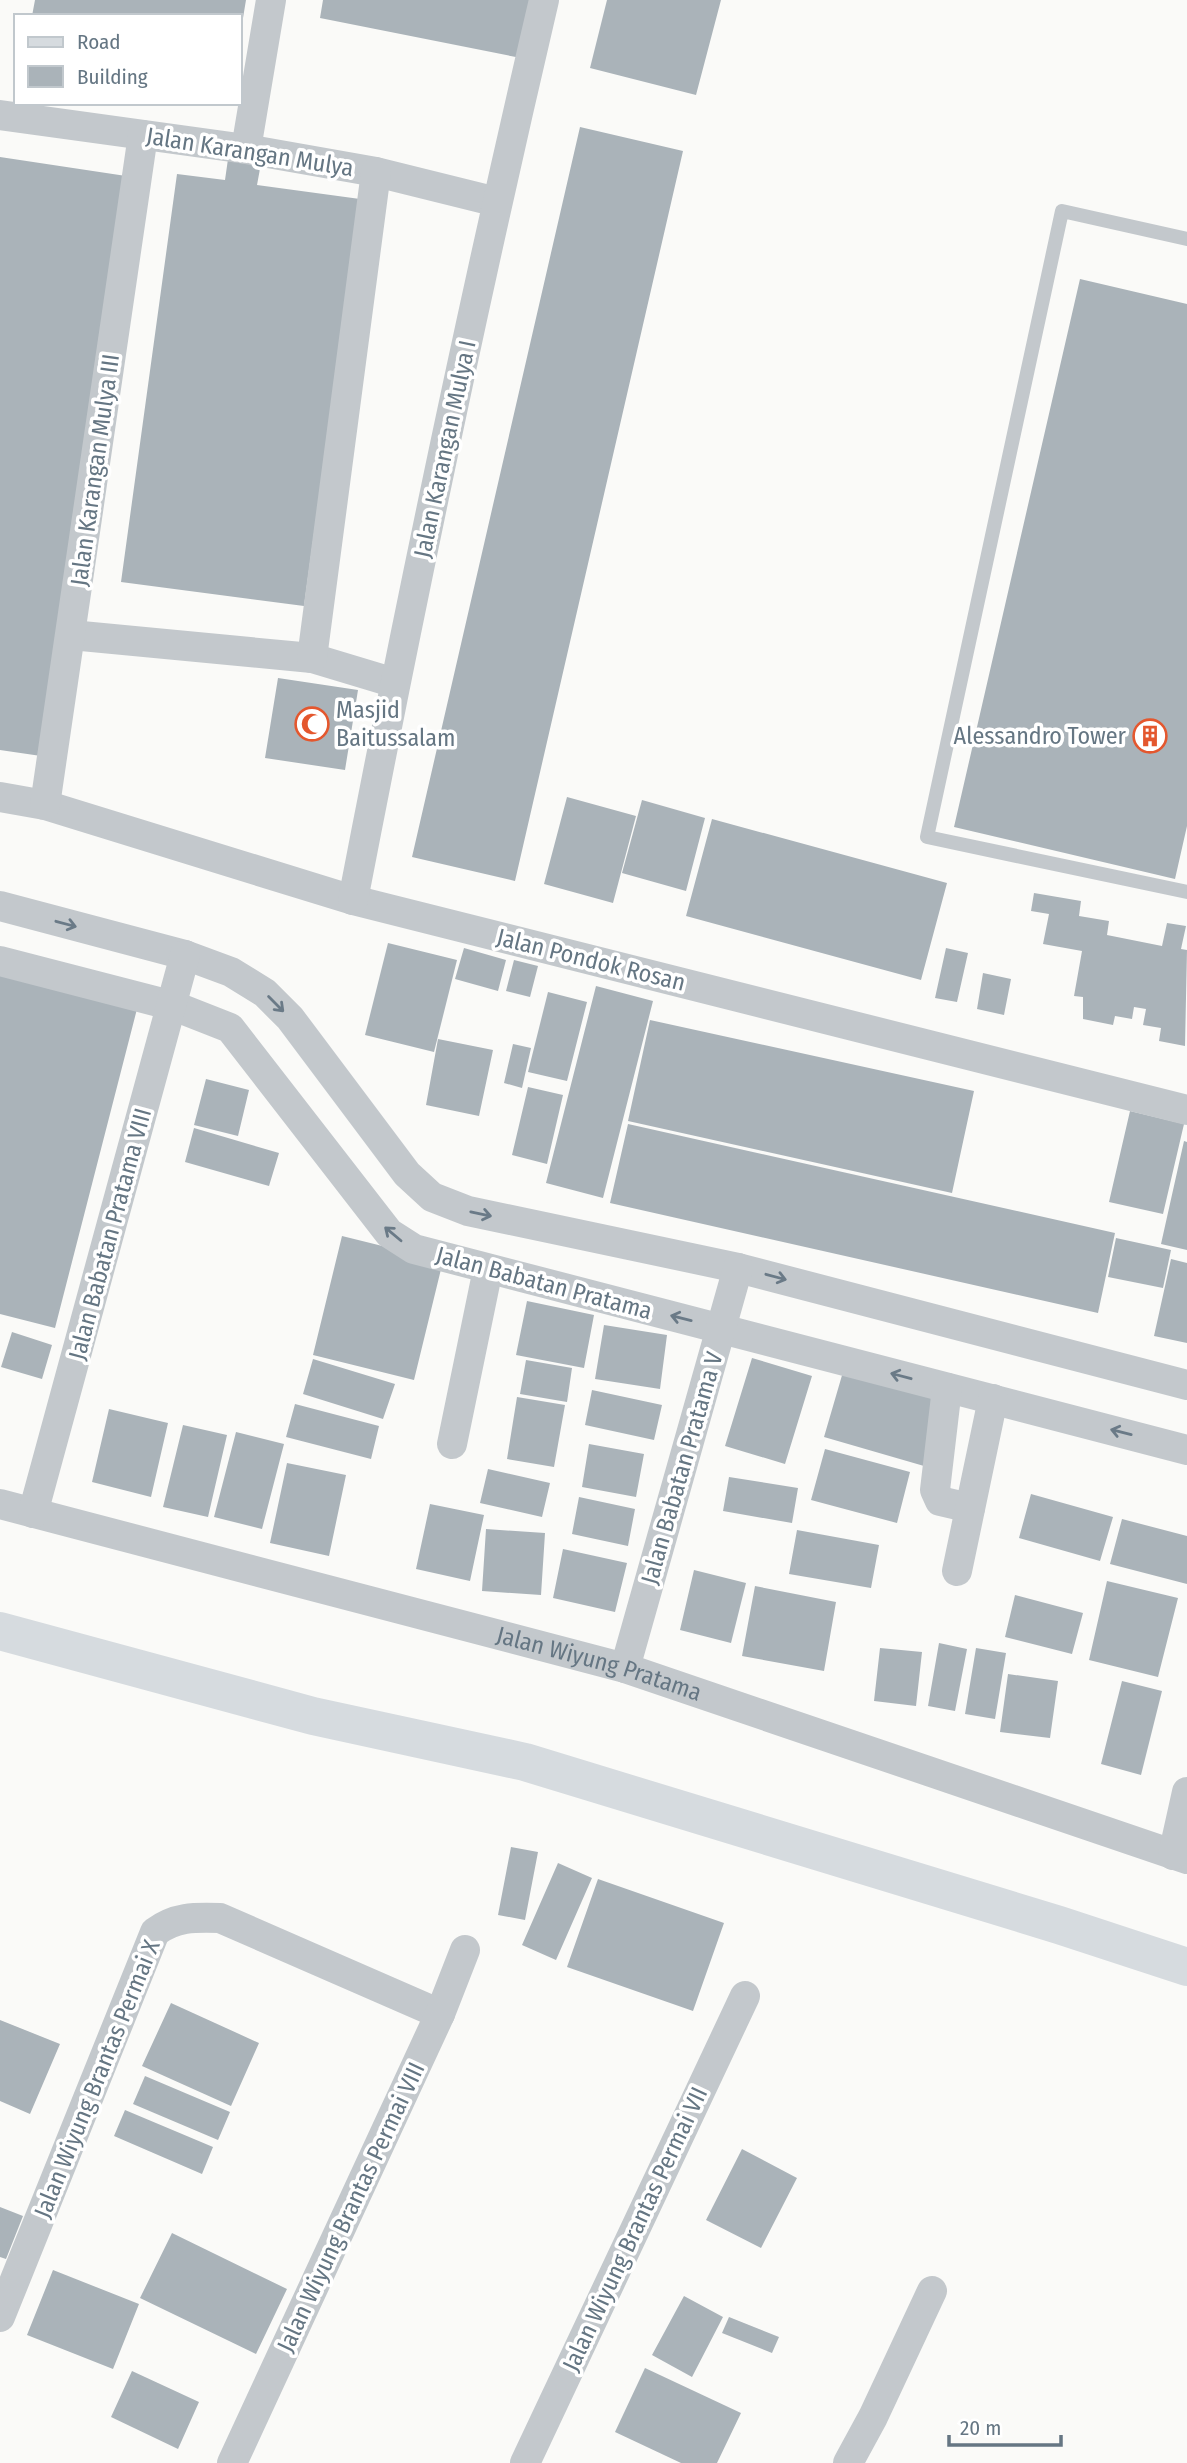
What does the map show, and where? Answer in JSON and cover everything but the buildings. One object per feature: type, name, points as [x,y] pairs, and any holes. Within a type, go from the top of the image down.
[{"type":"street","points":[[246,149],[271,0]]},
{"type":"street","name":"Jalan Karangan Mulya I","points":[[353,900],[395,683],[497,202],[544,0]]},
{"type":"street","name":"Jalan Karangan Mulya","points":[[0,116],[246,149],[376,172],[497,202]]},
{"type":"street","name":"Jalan Karangan Mulya III","points":[[46,805],[143,135]]},
{"type":"street","points":[[312,658],[376,172]]},
{"type":"street","points":[[71,635],[312,658],[395,683]]},
{"type":"street","name":"Jalan Pondok Rosan","points":[[0,797],[46,805],[353,900],[1187,1110]]},
{"type":"street","name":"Jalan Babatan Pratama","points":[[0,906],[185,956],[231,972],[265,993],[290,1018],[407,1174],[432,1197],[468,1211],[738,1268],[1187,1385]]},
{"type":"street","name":"Jalan Babatan Pratama VIII","points":[[33,1513],[174,1006],[185,956]]},
{"type":"street","name":"Jalan Babatan Pratama","points":[[0,961],[174,1006],[230,1028],[396,1238],[434,1255],[1187,1450]]},
{"type":"street","name":"Jalan Babatan Pratama V","points":[[625,1668],[738,1268]]},
{"type":"street","points":[[452,1444],[488,1269]]},
{"type":"street","points":[[947,1388],[935,1490],[940,1501],[970,1508]]},
{"type":"street","points":[[957,1572],[993,1399]]},
{"type":"street","name":"Jalan Wiyung Pratama","points":[[0,1504],[625,1668],[1180,1857]]},
{"type":"street","points":[[0,1631],[313,1716],[525,1762],[1059,1925],[1187,1968]]},
{"type":"street","points":[[1180,1857],[1187,1792]]},
{"type":"street","name":"Jalan Wiyung Brantas Permai X","points":[[0,2317],[155,1933],[166,1924],[180,1918],[220,1918],[440,2014]]},
{"type":"street","name":"Jalan Wiyung Brantas Permai VIII","points":[[232,2463],[440,2014],[465,1950]]},
{"type":"street","name":"Jalan Wiyung Brantas Permai VII","points":[[524,2463],[745,1996]]},
{"type":"street","points":[[848,2463],[873,2417],[932,2291]]},
{"type":"lane","points":[[1187,239],[1062,211],[928,836],[1187,892]]},
{"type":"place","name":"Masjid Baitussalam","points":[[312,724]]},
{"type":"place","name":"Alessandro Tower","points":[[1150,736]]}]
